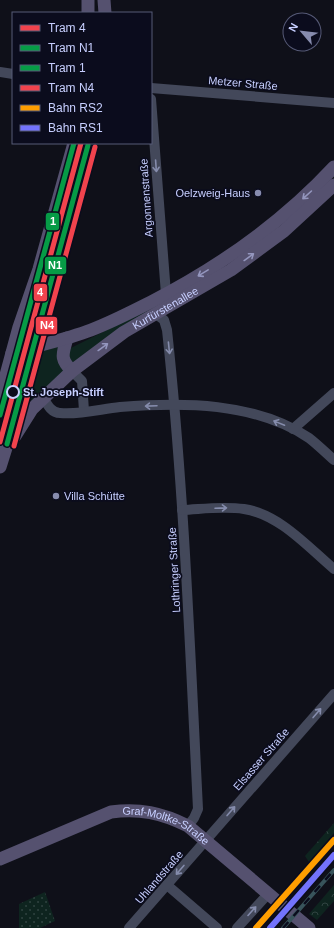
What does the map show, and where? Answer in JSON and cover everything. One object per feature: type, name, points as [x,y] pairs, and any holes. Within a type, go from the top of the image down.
[{"type":"main road","points":[[88,0],[88,12]]},
{"type":"main road","points":[[104,0],[105,12]]},
{"type":"main road","points":[[0,397],[12,353],[39,269],[74,144]]},
{"type":"main road","points":[[0,468],[21,400],[38,314],[79,164],[87,144]]},
{"type":"main road","name":"Kurfürstenallee","points":[[12,353],[67,338],[118,319],[166,294],[230,256],[273,224],[316,187],[334,167]]},
{"type":"main road","name":"Kurfürstenallee","points":[[8,442],[15,436],[32,409],[43,397],[103,346],[231,270],[284,231],[334,185]]},
{"type":"main road","points":[[67,338],[62,357],[64,362],[72,371]]},
{"type":"main road","name":"Graf-Moltke-Straße","points":[[0,859],[111,812],[130,809],[152,812],[171,818],[188,826],[309,928]]},
{"type":"street","points":[[0,72],[12,74]]},
{"type":"street","name":"Metzer Straße","points":[[152,88],[334,103]]},
{"type":"street","name":"Argonnenstraße","points":[[152,112],[166,294]]},
{"type":"street","name":"Lothringer Straße","points":[[156,314],[164,320],[167,330],[175,405],[182,510],[198,809],[188,826]]},
{"type":"street","points":[[72,371],[82,381],[84,411]]},
{"type":"street","points":[[293,430],[334,393]]},
{"type":"street","points":[[43,397],[48,407],[58,414],[122,407],[175,405],[234,409],[260,416],[293,430],[309,439],[334,460]]},
{"type":"street","points":[[182,510],[239,509],[267,516],[289,530],[334,569]]},
{"type":"street","name":"Elsasser Straße","points":[[206,841],[334,694]]},
{"type":"street","name":"Uhlandstraße","points":[[129,928],[206,841]]},
{"type":"street","points":[[167,885],[217,928]]},
{"type":"street","points":[[237,928],[268,894]]},
{"type":"green space","points":[[174,295],[75,362],[71,362],[67,352],[69,349]]},
{"type":"green space","points":[[62,345],[65,370],[30,405],[41,352]]},
{"type":"green space","points":[[334,823],[334,833],[309,862],[305,856]]},
{"type":"green space","points":[[334,885],[334,901],[317,920],[309,914]]},
{"type":"green space","points":[[45,892],[55,921],[40,928],[19,928],[19,904]]},
{"type":"railway","points":[[283,928],[334,870]]},
{"type":"tram line","name":"1","points":[[0,415],[74,144]]},
{"type":"tram line","name":"4","points":[[0,442],[81,144]]},
{"type":"tram line","name":"N1","points":[[7,444],[88,145]]},
{"type":"tram line","name":"N4","points":[[14,446],[95,147]]},
{"type":"rail line","name":"RS2","points":[[256,928],[334,840]]},
{"type":"rail line","name":"RS1","points":[[270,928],[334,855]]},
{"type":"place","name":"Oelzweig-Haus","points":[[258,193]]},
{"type":"place","name":"St. Joseph-Stift","points":[[13,392]]},
{"type":"place","name":"Villa Schütte","points":[[56,496]]}]
